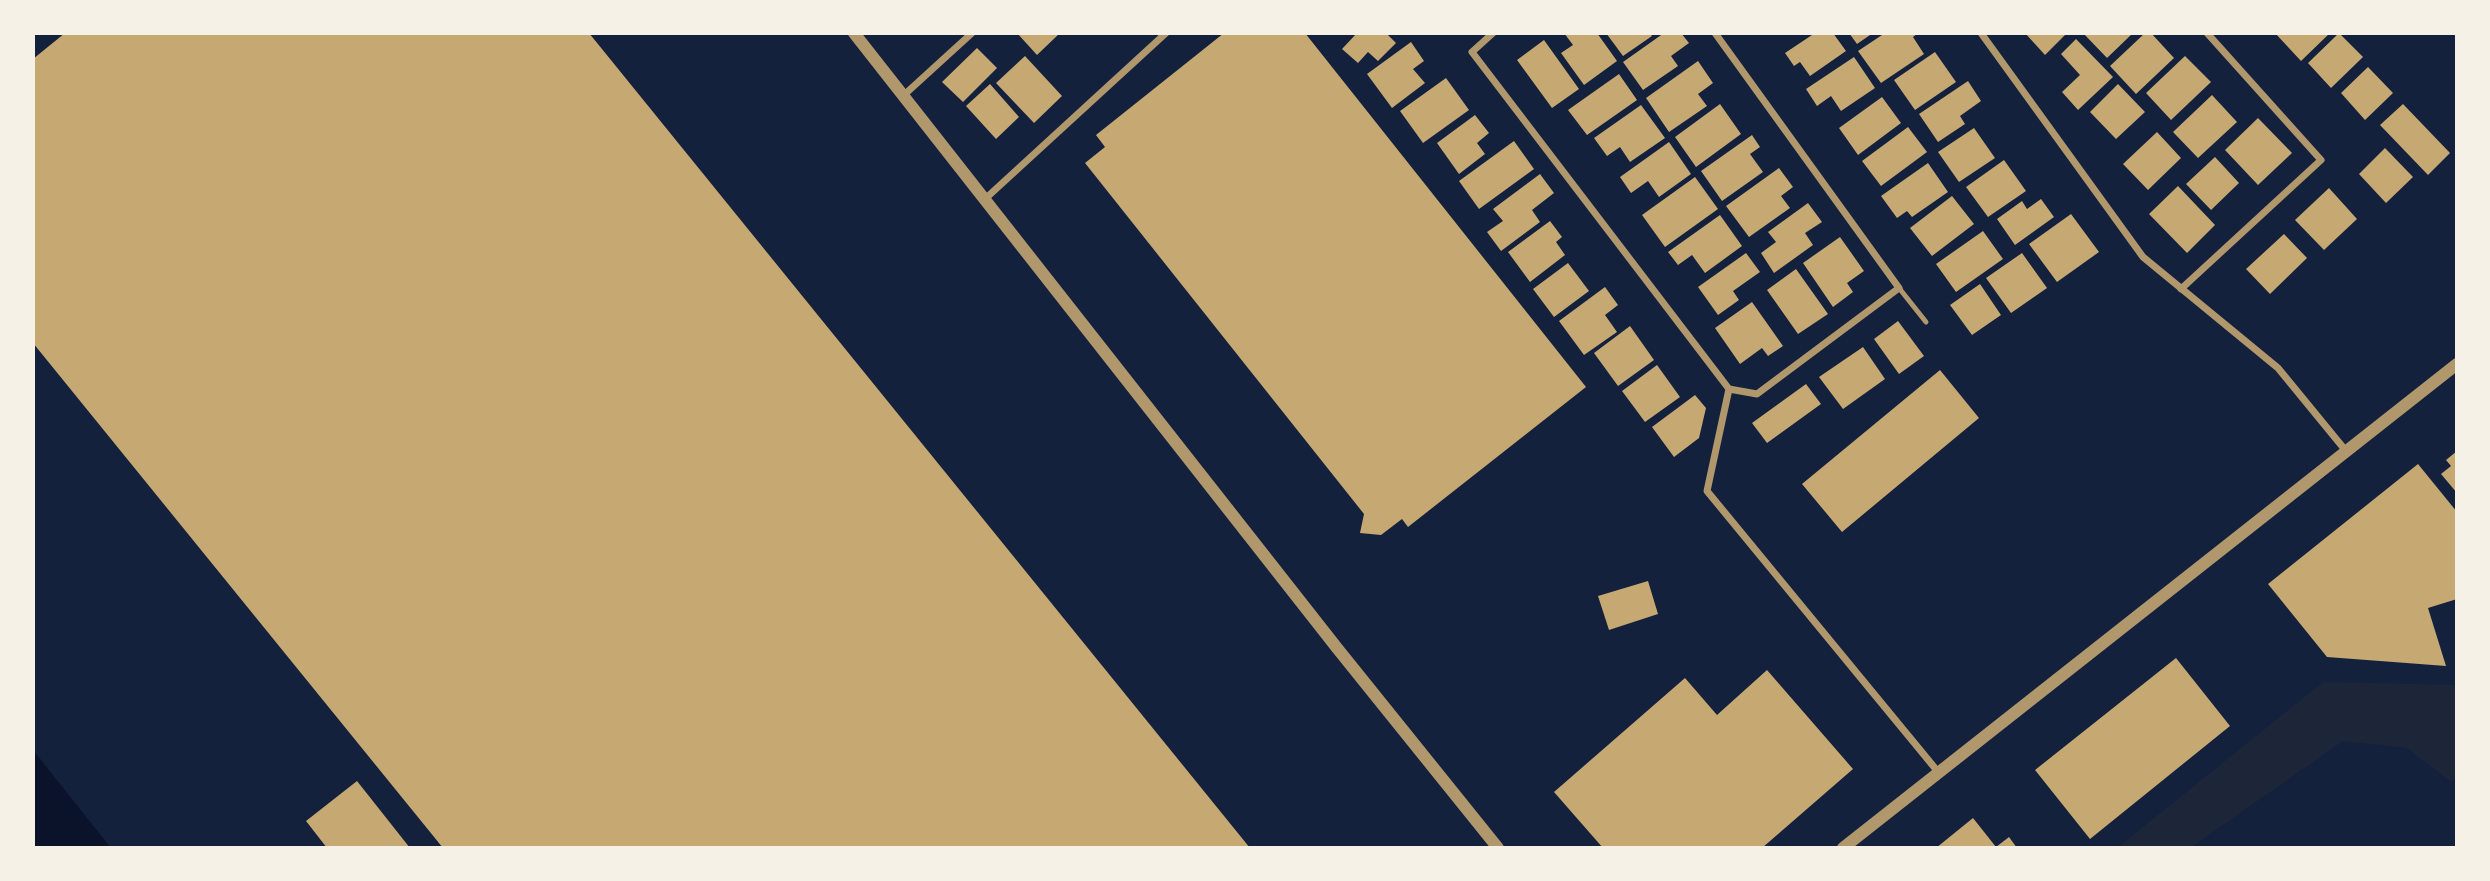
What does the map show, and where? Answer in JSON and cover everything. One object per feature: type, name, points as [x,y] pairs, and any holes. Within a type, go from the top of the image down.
[{"type":"street","points":[[854,33],[1337,648],[1499,848]]},
{"type":"street","points":[[904,95],[972,33]]},
{"type":"street","points":[[985,199],[1166,33]]},
{"type":"street","points":[[1493,33],[1472,52],[1728,389],[1757,394],[1899,288],[1715,33]]},
{"type":"street","points":[[1981,33],[2143,257],[2278,368],[2346,451]]},
{"type":"street","points":[[2181,289],[2322,160],[2207,33]]},
{"type":"street","points":[[1843,848],[2457,363]]},
{"type":"street","points":[[1728,389],[1707,491],[1938,773]]},
{"type":"lane","points":[[1899,288],[1926,322]]},
{"type":"shaded area","points":[[2323,682],[2457,685],[2457,778],[2451,782],[2407,748],[2343,741],[2190,848],[2117,848]]},
{"type":"shaded area","points":[[33,750],[111,848],[33,848]]},
{"type":"building","points":[[65,33],[589,33],[1250,848],[443,848],[33,343],[33,59]]},
{"type":"building","points":[[1017,33],[1060,33],[1037,55]]},
{"type":"building","points":[[1224,33],[1305,33],[1586,387],[1408,527],[1402,519],[1381,535],[1360,533],[1364,514],[1085,163],[1105,147],[1096,135]]},
{"type":"building","points":[[1357,33],[1386,33],[1396,43],[1378,61],[1368,52],[1358,63],[1342,49]]},
{"type":"building","points":[[1564,33],[1597,33],[1617,61],[1584,85],[1561,53],[1573,45]]},
{"type":"building","points":[[1606,33],[1650,33],[1652,36],[1623,56]]},
{"type":"building","points":[[1664,33],[1681,33],[1689,43],[1671,56],[1678,66],[1643,90],[1623,62]]},
{"type":"building","points":[[1815,33],[1833,33],[1846,51],[1810,76],[1800,62],[1794,66],[1785,53]]},
{"type":"building","points":[[1849,33],[1873,33],[1857,44]]},
{"type":"building","points":[[1885,33],[1918,33],[1913,37],[1924,54],[1881,83],[1858,51]]},
{"type":"building","points":[[2025,33],[2067,33],[2045,55]]},
{"type":"building","points":[[2083,33],[2133,33],[2107,58]]},
{"type":"building","points":[[2145,33],[2151,33],[2174,58],[2136,94],[2110,66]]},
{"type":"building","points":[[2275,33],[2330,33],[2301,61]]},
{"type":"building","points":[[2339,33],[2363,57],[2331,88],[2308,63]]},
{"type":"building","points":[[2076,39],[2113,77],[2078,110],[2062,92],[2080,75],[2061,54]]},
{"type":"building","points":[[1544,40],[1579,89],[1552,108],[1517,60]]},
{"type":"building","points":[[1411,42],[1424,61],[1413,69],[1425,83],[1392,108],[1367,74]]},
{"type":"building","points":[[977,48],[997,68],[963,102],[942,82]]},
{"type":"building","points":[[1935,52],[1956,82],[1915,110],[1894,80]]},
{"type":"building","points":[[1025,56],[1062,96],[1034,123],[996,83]]},
{"type":"building","points":[[2185,56],[2211,82],[2171,120],[2146,93]]},
{"type":"building","points":[[1854,57],[1875,88],[1841,111],[1831,96],[1817,106],[1806,89]]},
{"type":"building","points":[[1698,61],[1713,83],[1698,94],[1707,106],[1669,132],[1646,98]]},
{"type":"building","points":[[2368,67],[2393,93],[2365,120],[2341,93]]},
{"type":"building","points":[[1619,74],[1637,100],[1587,135],[1568,110]]},
{"type":"building","points":[[1446,78],[1469,110],[1423,143],[1400,111]]},
{"type":"building","points":[[1968,81],[1981,101],[1960,116],[1965,124],[1938,142],[1919,114]]},
{"type":"building","points":[[990,84],[1019,117],[996,139],[966,106]]},
{"type":"building","points":[[2118,84],[2145,112],[2116,139],[2090,112]]},
{"type":"building","points":[[2212,95],[2237,122],[2198,158],[2173,132]]},
{"type":"building","points":[[1882,97],[1901,123],[1858,155],[1839,128]]},
{"type":"building","points":[[1720,104],[1741,134],[1696,167],[1675,137]]},
{"type":"building","points":[[2403,104],[2450,153],[2428,175],[2380,125]]},
{"type":"building","points":[[1641,105],[1665,138],[1630,162],[1620,147],[1607,156],[1594,138]]},
{"type":"building","points":[[1475,115],[1489,133],[1477,143],[1485,154],[1459,174],[1437,143]]},
{"type":"building","points":[[2258,118],[2292,153],[2258,185],[2225,150]]},
{"type":"building","points":[[1908,127],[1927,152],[1881,186],[1862,161]]},
{"type":"building","points":[[1974,128],[1995,158],[1959,182],[1938,152]]},
{"type":"building","points":[[2157,132],[2181,158],[2148,190],[2123,164]]},
{"type":"building","points":[[1752,135],[1760,147],[1750,154],[1763,172],[1722,201],[1701,171]]},
{"type":"building","points":[[1514,141],[1534,169],[1479,209],[1459,181]]},
{"type":"building","points":[[1669,142],[1691,174],[1659,197],[1648,181],[1631,193],[1620,177]]},
{"type":"building","points":[[2385,148],[2413,177],[2386,203],[2359,174]]},
{"type":"building","points":[[2215,157],[2239,183],[2211,210],[2186,184]]},
{"type":"building","points":[[2004,160],[2026,191],[1988,217],[1966,187]]},
{"type":"building","points":[[1928,163],[1948,192],[1912,217],[1907,211],[1897,218],[1881,196]]},
{"type":"building","points":[[1779,168],[1793,187],[1781,196],[1790,208],[1749,237],[1726,206]]},
{"type":"building","points":[[1540,174],[1554,193],[1532,210],[1540,222],[1501,251],[1487,232],[1503,221],[1493,209]]},
{"type":"building","points":[[1695,177],[1718,209],[1665,247],[1642,215]]},
{"type":"building","points":[[2178,186],[2215,225],[2187,253],[2149,214]]},
{"type":"building","points":[[2329,188],[2357,219],[2324,250],[2295,220]]},
{"type":"building","points":[[1952,196],[1974,224],[1932,256],[1910,228]]},
{"type":"building","points":[[2041,199],[2054,217],[2015,245],[1997,219],[2022,201],[2027,209]]},
{"type":"building","points":[[1808,203],[1822,222],[1805,233],[1813,245],[1774,273],[1761,253],[1776,242],[1768,232]]},
{"type":"building","points":[[2071,214],[2099,252],[2057,282],[2029,244]]},
{"type":"building","points":[[1720,215],[1742,246],[1705,273],[1692,255],[1678,265],[1668,252]]},
{"type":"building","points":[[1550,221],[1562,237],[1556,242],[1565,255],[1530,282],[1508,252]]},
{"type":"building","points":[[1983,231],[2003,259],[1956,292],[1936,264]]},
{"type":"building","points":[[2284,234],[2307,258],[2270,294],[2246,269]]},
{"type":"building","points":[[1840,237],[1864,271],[1847,283],[1853,292],[1833,307],[1803,263]]},
{"type":"building","points":[[1746,253],[1760,272],[1733,291],[1739,300],[1718,315],[1698,287]]},
{"type":"building","points":[[2022,253],[2047,288],[2011,313],[1986,278]]},
{"type":"building","points":[[1568,263],[1589,291],[1554,317],[1533,289]]},
{"type":"building","points":[[1796,269],[1828,314],[1798,334],[1767,290]]},
{"type":"building","points":[[1980,284],[2001,315],[1972,335],[1950,305]]},
{"type":"building","points":[[1605,287],[1618,305],[1605,315],[1617,332],[1584,355],[1559,321]]},
{"type":"building","points":[[1752,302],[1783,346],[1768,356],[1762,348],[1740,364],[1715,328]]},
{"type":"building","points":[[1898,321],[1924,356],[1899,374],[1874,339]]},
{"type":"building","points":[[1630,326],[1654,360],[1618,386],[1594,353]]},
{"type":"building","points":[[1863,347],[1885,379],[1843,409],[1819,377]]},
{"type":"building","points":[[1657,365],[1680,397],[1645,422],[1622,391]]},
{"type":"building","points":[[1940,370],[1979,418],[1842,532],[1802,484]]},
{"type":"building","points":[[1806,384],[1821,404],[1767,443],[1752,423]]},
{"type":"building","points":[[1695,395],[1706,408],[1699,438],[1674,457],[1652,427]]},
{"type":"building","points":[[2457,451],[2457,493],[2441,474],[2451,466],[2446,460]]},
{"type":"building","points":[[2418,464],[2457,512],[2457,599],[2428,608],[2446,666],[2327,657],[2268,584]]},
{"type":"building","points":[[1648,581],[1658,614],[1609,630],[1598,596]]},
{"type":"building","points":[[2176,658],[2230,726],[2090,839],[2035,770]]},
{"type":"building","points":[[1767,670],[1853,769],[1762,848],[1603,848],[1554,792],[1685,678],[1717,715]]},
{"type":"building","points":[[357,781],[410,848],[327,848],[306,821]]},
{"type":"building","points":[[1973,818],[1996,847],[2009,837],[2017,848],[1936,848]]}]
